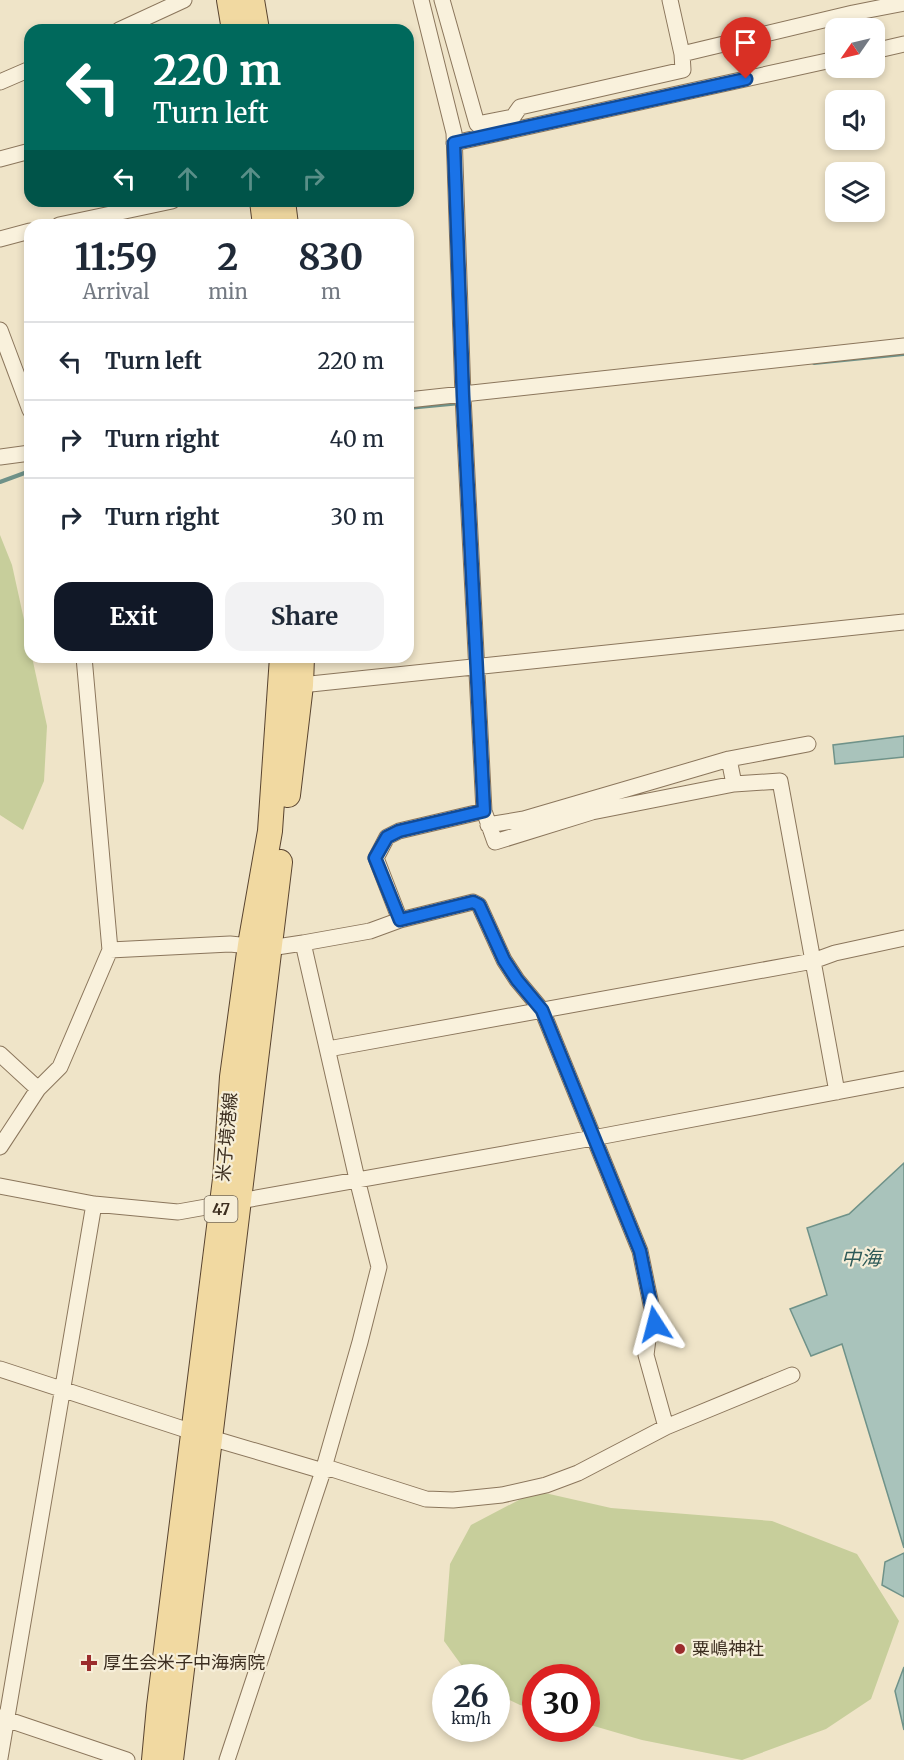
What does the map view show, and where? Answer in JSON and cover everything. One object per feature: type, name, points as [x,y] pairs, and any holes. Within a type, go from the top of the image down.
[{"type":"main road","points":[[229,0],[233,24]]},
{"type":"main road","points":[[252,0],[256,24]]},
{"type":"main road","name":"米子境港線","points":[[171,1760],[202,1435],[260,946],[282,663]]},
{"type":"main road","name":"米子境港線","points":[[260,946],[301,685],[302,663]]},
{"type":"main road","name":"米子境港線","points":[[154,1760],[202,1435]]},
{"type":"street","points":[[132,24],[184,0]]},
{"type":"street","points":[[422,0],[454,133],[463,396],[476,666],[486,818],[495,842],[591,806],[729,759],[808,744]]},
{"type":"street","points":[[442,0],[477,124],[513,117],[520,107],[683,70],[682,54],[670,0]]},
{"type":"street","points":[[682,54],[851,6],[904,3]]},
{"type":"street","points":[[885,48],[904,44]]},
{"type":"street","points":[[454,143],[825,61]]},
{"type":"street","points":[[0,82],[24,72]]},
{"type":"street","points":[[0,159],[24,153]]},
{"type":"street","points":[[87,219],[144,207]]},
{"type":"street","points":[[0,239],[24,233]]},
{"type":"street","points":[[0,330],[24,394]]},
{"type":"street","points":[[414,400],[904,346]]},
{"type":"street","points":[[0,458],[24,454]]},
{"type":"street","points":[[301,685],[904,622]]},
{"type":"street","points":[[0,1147],[38,1089],[60,1067],[110,950],[85,663]]},
{"type":"street","points":[[729,759],[734,784]]},
{"type":"street","points":[[591,806],[734,784],[780,781],[837,1092]]},
{"type":"street","points":[[400,920],[375,858],[387,837],[399,831],[486,818]]},
{"type":"street","points":[[110,950],[303,943],[370,931],[400,920],[473,902],[479,905],[504,960],[542,1010],[640,1251],[655,1324],[648,1339],[646,1355],[666,1427]]},
{"type":"street","points":[[328,1049],[813,961],[835,952],[904,938]]},
{"type":"street","points":[[227,1760],[323,1471],[379,1267],[303,943]]},
{"type":"street","points":[[0,1054],[38,1089]]},
{"type":"street","points":[[0,1186],[94,1204],[178,1212],[593,1138],[904,1079]]},
{"type":"street","points":[[0,1758],[3,1718],[63,1390],[94,1204]]},
{"type":"street","points":[[0,1369],[202,1435],[323,1471],[332,1469],[426,1499],[453,1500],[502,1495],[546,1485],[578,1473],[666,1427],[792,1375]]},
{"type":"street","points":[[3,1718],[127,1760]]},
{"type":"green space","points":[[0,535],[12,565],[24,620],[24,663],[33,663],[47,726],[44,781],[23,830],[0,815]]},
{"type":"green space","points":[[536,1491],[611,1508],[772,1521],[857,1554],[899,1621],[871,1699],[826,1729],[742,1760],[642,1740],[600,1728],[600,1664],[522,1664],[522,1706],[510,1700],[510,1664],[461,1664],[444,1641],[450,1564],[471,1525]]},
{"type":"water","points":[[904,736],[904,757],[835,764],[833,745]]},
{"type":"water","name":"中海","points":[[904,1163],[904,1548],[842,1344],[811,1356],[790,1309],[827,1295],[807,1228],[849,1214]]},
{"type":"water","points":[[904,1553],[904,1597],[882,1585],[885,1562]]},
{"type":"water","points":[[904,1667],[904,1730],[895,1691]]},
{"type":"waterway","points":[[814,363],[904,354]]},
{"type":"waterway","points":[[414,407],[461,403]]},
{"type":"waterway","points":[[0,482],[24,473]]},
{"type":"place","name":"粟嶋神社","points":[[680,1649]]},
{"type":"place","name":"厚生会米子中海病院","points":[[89,1663]]},
{"type":"route","points":[[655,1324],[640,1251],[542,1010],[504,960],[479,905],[473,902],[400,920],[375,858],[387,837],[399,831],[484,811],[463,396],[454,143],[746,79]]}]
